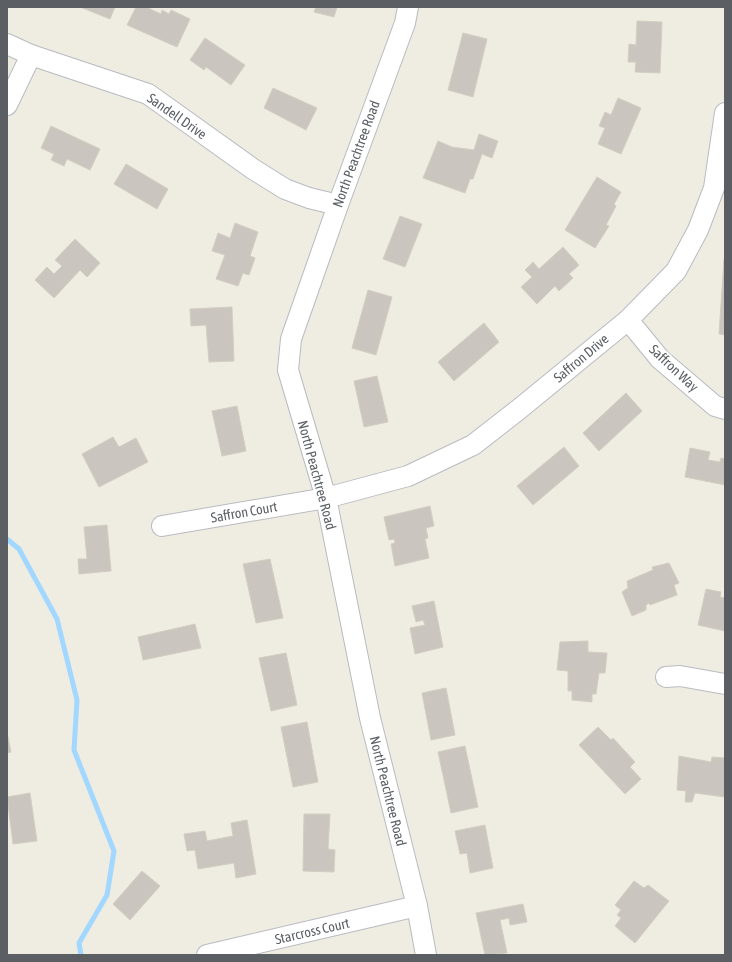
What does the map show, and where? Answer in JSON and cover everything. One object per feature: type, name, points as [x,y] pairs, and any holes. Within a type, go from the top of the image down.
[{"type":"street","name":"North Peachtree Road","points":[[408,7],[405,23],[338,205],[291,339],[288,370],[326,498],[370,718],[417,906],[426,955]]},
{"type":"street","name":"Sandell Drive","points":[[7,44],[31,55],[148,94],[253,169],[285,189],[309,198],[338,205]]},
{"type":"street","points":[[7,105],[31,55]]},
{"type":"street","name":"Saffron Drive","points":[[326,498],[408,476],[473,445],[628,320],[676,271],[698,230],[714,188],[725,113]]},
{"type":"street","name":"Saffron Way","points":[[628,320],[660,359],[715,406],[725,409]]},
{"type":"street","name":"Saffron Court","points":[[162,526],[326,498]]},
{"type":"street","points":[[666,677],[680,676],[725,684]]},
{"type":"street","name":"Starcross Court","points":[[207,955],[417,906]]},
{"type":"building","points":[[80,7],[115,7],[110,19]]},
{"type":"building","points":[[136,7],[146,7],[161,14],[162,10],[169,14],[171,10],[190,19],[177,47],[127,25]]},
{"type":"building","points":[[316,7],[337,7],[334,17],[314,12]]},
{"type":"building","points":[[637,21],[662,22],[660,73],[635,72],[636,62],[628,62],[629,44],[636,45]]},
{"type":"building","points":[[463,33],[487,39],[473,97],[448,90]]},
{"type":"building","points":[[205,38],[245,65],[231,85],[206,67],[204,70],[190,60]]},
{"type":"building","points":[[273,88],[317,108],[306,130],[264,108]]},
{"type":"building","points":[[618,98],[641,108],[621,154],[598,144],[605,128],[599,126],[605,112],[611,115]]},
{"type":"building","points":[[51,126],[100,149],[90,170],[67,159],[64,166],[51,160],[54,154],[41,148]]},
{"type":"building","points":[[479,134],[498,141],[492,158],[482,154],[473,179],[470,179],[465,193],[423,178],[438,141],[452,147],[474,150]]},
{"type":"building","points":[[126,164],[168,189],[157,209],[114,184]]},
{"type":"building","points":[[597,177],[621,192],[614,204],[616,206],[606,225],[609,226],[595,248],[565,230]]},
{"type":"building","points":[[400,216],[422,224],[405,267],[383,259]]},
{"type":"building","points":[[235,223],[258,232],[250,256],[255,258],[249,275],[243,273],[238,286],[216,279],[225,255],[212,251],[218,233],[230,238]]},
{"type":"building","points":[[75,239],[100,263],[87,277],[80,270],[54,298],[35,280],[47,267],[54,274],[62,266],[55,260]]},
{"type":"building","points":[[563,247],[579,265],[569,274],[573,278],[559,291],[555,286],[537,304],[521,287],[532,277],[525,270],[533,262],[539,269]]},
{"type":"building","points":[[725,259],[725,335],[719,334]]},
{"type":"building","points":[[368,290],[392,297],[376,355],[352,348]]},
{"type":"building","points":[[232,307],[234,361],[209,362],[206,325],[191,326],[190,309]]},
{"type":"building","points":[[484,323],[499,342],[454,381],[438,362]]},
{"type":"building","points":[[377,376],[388,422],[364,427],[354,381]]},
{"type":"building","points":[[626,393],[642,411],[599,451],[583,433]]},
{"type":"building","points":[[237,406],[246,451],[222,456],[212,411]]},
{"type":"building","points":[[113,437],[119,447],[136,438],[148,462],[99,487],[82,454]]},
{"type":"building","points":[[564,447],[579,466],[533,505],[517,486]]},
{"type":"building","points":[[690,448],[710,452],[708,460],[720,462],[721,458],[725,459],[725,485],[685,477]]},
{"type":"building","points":[[430,506],[434,526],[426,528],[428,538],[425,539],[429,558],[395,566],[391,544],[395,543],[394,539],[389,540],[384,517]]},
{"type":"building","points":[[107,525],[111,571],[79,574],[78,559],[87,559],[84,527]]},
{"type":"building","points":[[270,559],[283,618],[256,623],[243,564]]},
{"type":"building","points":[[669,563],[679,583],[674,585],[677,595],[650,605],[649,603],[646,605],[646,610],[632,616],[622,592],[628,588],[627,581],[653,570],[652,567]]},
{"type":"building","points":[[706,589],[721,592],[720,597],[725,598],[725,631],[698,625]]},
{"type":"building","points":[[434,601],[443,647],[415,654],[410,628],[425,625],[423,620],[416,622],[412,606]]},
{"type":"building","points":[[195,624],[201,648],[143,660],[138,637]]},
{"type":"building","points":[[588,641],[588,652],[607,653],[605,673],[599,673],[596,694],[592,694],[592,702],[572,700],[572,691],[568,691],[568,671],[557,670],[560,642]]},
{"type":"building","points":[[286,653],[297,705],[271,711],[259,658]]},
{"type":"building","points":[[446,688],[455,735],[431,740],[422,693]]},
{"type":"building","points":[[307,722],[318,782],[293,787],[281,727]]},
{"type":"building","points":[[598,727],[611,740],[613,738],[635,762],[630,767],[641,779],[625,794],[579,745]]},
{"type":"building","points":[[7,732],[11,752],[7,753]]},
{"type":"building","points":[[465,746],[478,807],[451,813],[438,752]]},
{"type":"building","points":[[679,756],[711,762],[712,757],[725,758],[725,797],[695,793],[692,802],[685,802],[686,791],[677,790]]},
{"type":"building","points":[[30,793],[37,841],[13,844],[7,797]]},
{"type":"building","points":[[304,814],[330,814],[328,849],[335,850],[334,872],[303,871]]},
{"type":"building","points":[[247,820],[256,874],[236,878],[234,863],[198,869],[195,850],[187,851],[184,834],[205,831],[207,841],[233,836],[231,823]]},
{"type":"building","points":[[485,825],[493,868],[470,873],[467,853],[460,854],[455,831]]},
{"type":"building","points":[[142,871],[160,886],[130,920],[113,904]]},
{"type":"building","points":[[634,881],[644,888],[648,885],[669,901],[635,943],[615,926],[621,918],[617,915],[621,910],[615,905]]},
{"type":"building","points":[[523,904],[527,922],[510,925],[509,918],[500,920],[507,953],[485,955],[476,913]]},
{"type":"waterway","points":[[7,539],[19,549],[57,619],[77,700],[74,750],[114,851],[107,895],[79,943],[81,955]]}]
